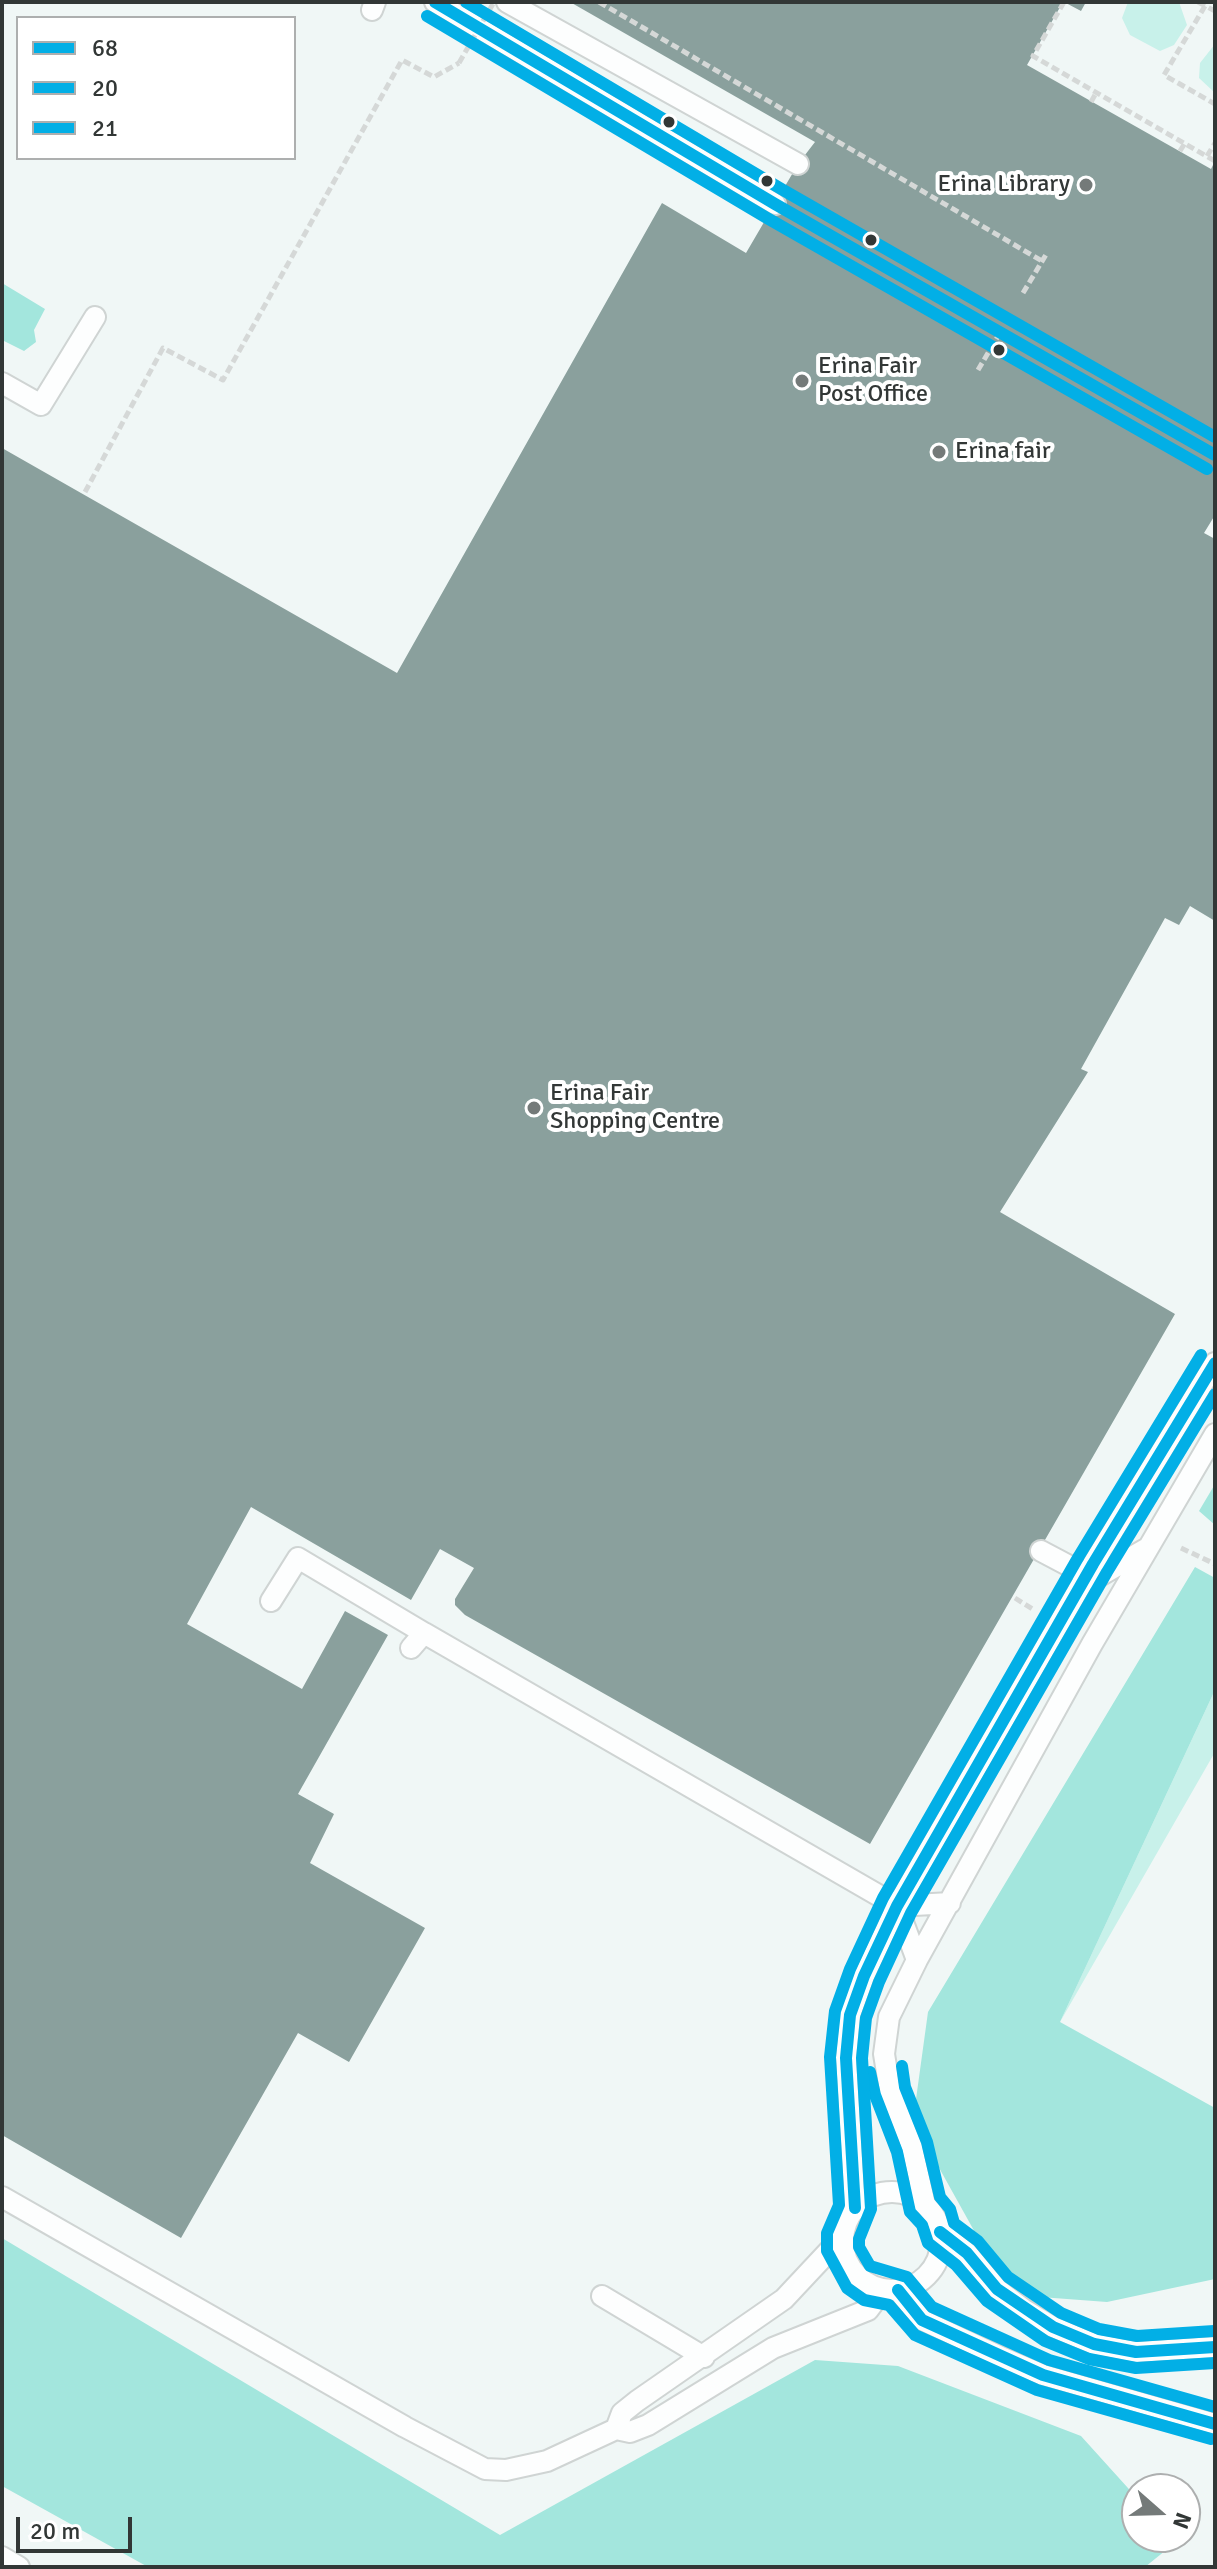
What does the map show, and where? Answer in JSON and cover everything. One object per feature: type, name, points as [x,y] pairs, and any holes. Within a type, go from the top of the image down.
[{"type":"lane","points":[[435,2],[775,204]]},
{"type":"lane","points":[[507,2],[798,164]]},
{"type":"lane","points":[[2,383],[41,405],[95,317]]},
{"type":"lane","points":[[616,2429],[622,2413],[637,2401],[784,2299],[843,2236],[855,2208],[846,2058],[850,2015],[864,1976],[897,1906],[1215,1363]]},
{"type":"lane","points":[[925,2205],[912,2147],[890,2091],[884,2054],[889,2017],[917,1960],[1092,1644],[1215,1434]]},
{"type":"lane","points":[[1041,1551],[1087,1577],[1105,1576],[1149,1547]]},
{"type":"lane","points":[[271,1601],[298,1558],[417,1641],[897,1906],[950,1903]]},
{"type":"lane","points":[[897,1906],[917,1960]]},
{"type":"lane","points":[[2,2197],[405,2427],[485,2469],[506,2470],[547,2461],[616,2429],[630,2432],[648,2425],[773,2348],[868,2310],[890,2290],[926,2277],[941,2249],[936,2217],[925,2205],[912,2196],[889,2192],[867,2198],[855,2208]]},
{"type":"lane","points":[[940,2232],[967,2253],[997,2289],[1023,2309],[1066,2333],[1094,2344],[1136,2352],[1215,2347]]},
{"type":"lane","points":[[843,2236],[843,2251],[858,2277],[890,2290],[922,2320],[1043,2375],[1215,2424]]},
{"type":"lane","points":[[602,2296],[704,2357]]},
{"type":"lane","points":[[2,2557],[19,2567]]},
{"type":"path","points":[[85,492],[163,348],[223,380],[402,60],[434,77],[459,63],[494,2]]},
{"type":"path","points":[[599,2],[1042,261]]},
{"type":"path","points":[[1064,2],[1033,56],[1215,161]]},
{"type":"path","points":[[1198,2],[1215,11]]},
{"type":"path","points":[[1205,6],[1164,75],[1215,104]]},
{"type":"path","points":[[1091,102],[1096,93]]},
{"type":"path","points":[[1180,151],[1185,143]]},
{"type":"path","points":[[1207,156],[1215,143]]},
{"type":"path","points":[[1023,293],[1047,253]]},
{"type":"path","points":[[978,370],[1001,331]]},
{"type":"path","points":[[1015,1598],[1035,1610]]},
{"type":"green space","points":[[1128,2],[1179,2],[1187,25],[1174,45],[1160,51],[1130,35],[1122,18]]},
{"type":"green space","points":[[1215,44],[1215,93],[1199,78],[1200,63]]},
{"type":"green space","points":[[1215,1690],[1215,1752],[1060,2022]]},
{"type":"shaded area","points":[[2,283],[45,309],[34,330],[36,342],[24,351],[2,340]]},
{"type":"shaded area","points":[[1215,1484],[1215,1525],[1199,1511]]},
{"type":"shaded area","points":[[1195,1567],[1215,1578],[1215,1690],[1060,2022],[1215,2108],[1215,2279],[1107,2302],[1027,2296],[977,2236],[913,2121],[928,2012]]},
{"type":"shaded area","points":[[2,2238],[500,2535],[815,2360],[898,2366],[1081,2436],[1121,2480],[1121,2553],[1162,2553],[1145,2567],[148,2567],[2,2486]]},
{"type":"building","name":"Erina Fair Shopping Centre","points":[[570,2],[1063,2],[1027,65],[1211,169],[1215,161],[1215,515],[1204,533],[1215,539],[1215,921],[1190,906],[1179,925],[1165,918],[1081,1069],[1088,1072],[1000,1212],[1175,1314],[870,1844],[465,1615],[455,1605],[455,1599],[474,1568],[440,1549],[411,1600],[251,1507],[187,1624],[302,1689],[345,1611],[388,1635],[298,1794],[334,1814],[310,1863],[425,1928],[349,2062],[298,2033],[181,2238],[2,2135],[2,448],[397,673],[662,203],[746,253],[798,164],[815,142]]},
{"type":"building","points":[[1064,2],[1086,2],[1081,11]]},
{"type":"transit line","name":"68","points":[[435,2],[775,204],[1215,455]]},
{"type":"transit line","name":"21","points":[[466,2],[783,190],[1215,437]]},
{"type":"transit line","name":"20","points":[[427,16],[767,218],[1207,469]]},
{"type":"transit line","name":"20","points":[[1201,1355],[1079,1556],[883,1898],[850,1969],[835,2011],[830,2057],[839,2205],[827,2233],[827,2251],[847,2288],[864,2300],[889,2305],[915,2335],[1037,2390],[1211,2439]]},
{"type":"transit line","name":"68","points":[[855,2208],[846,2058],[850,2015],[864,1976],[897,1906],[1093,1564],[1215,1363]]},
{"type":"transit line","name":"21","points":[[1215,1394],[1107,1572],[911,1913],[879,1982],[866,2018],[862,2058],[871,2209],[859,2239],[859,2247],[870,2266],[907,2277],[932,2307],[1049,2360],[1215,2407]]},
{"type":"transit line","name":"21","points":[[902,2066],[905,2087],[927,2142],[940,2197],[950,2209],[954,2223],[978,2241],[1008,2277],[1061,2313],[1099,2329],[1137,2336],[1214,2331]]},
{"type":"transit line","name":"20","points":[[870,2072],[875,2095],[897,2152],[910,2212],[922,2225],[928,2243],[956,2265],[987,2301],[1045,2341],[1089,2359],[1136,2368],[1215,2363]]},
{"type":"transit line","name":"68","points":[[940,2232],[967,2253],[997,2289],[1053,2327],[1094,2344],[1136,2352],[1215,2347]]},
{"type":"transit line","name":"68","points":[[898,2290],[922,2320],[1043,2375],[1215,2424]]},
{"type":"place","name":"Erina Library","points":[[1086,185]]},
{"type":"place","name":"Erina Fair Post Office","points":[[802,381]]},
{"type":"place","name":"Erina fair","points":[[939,452]]},
{"type":"place","name":"Erina Fair Shopping Centre","points":[[534,1108]]}]
